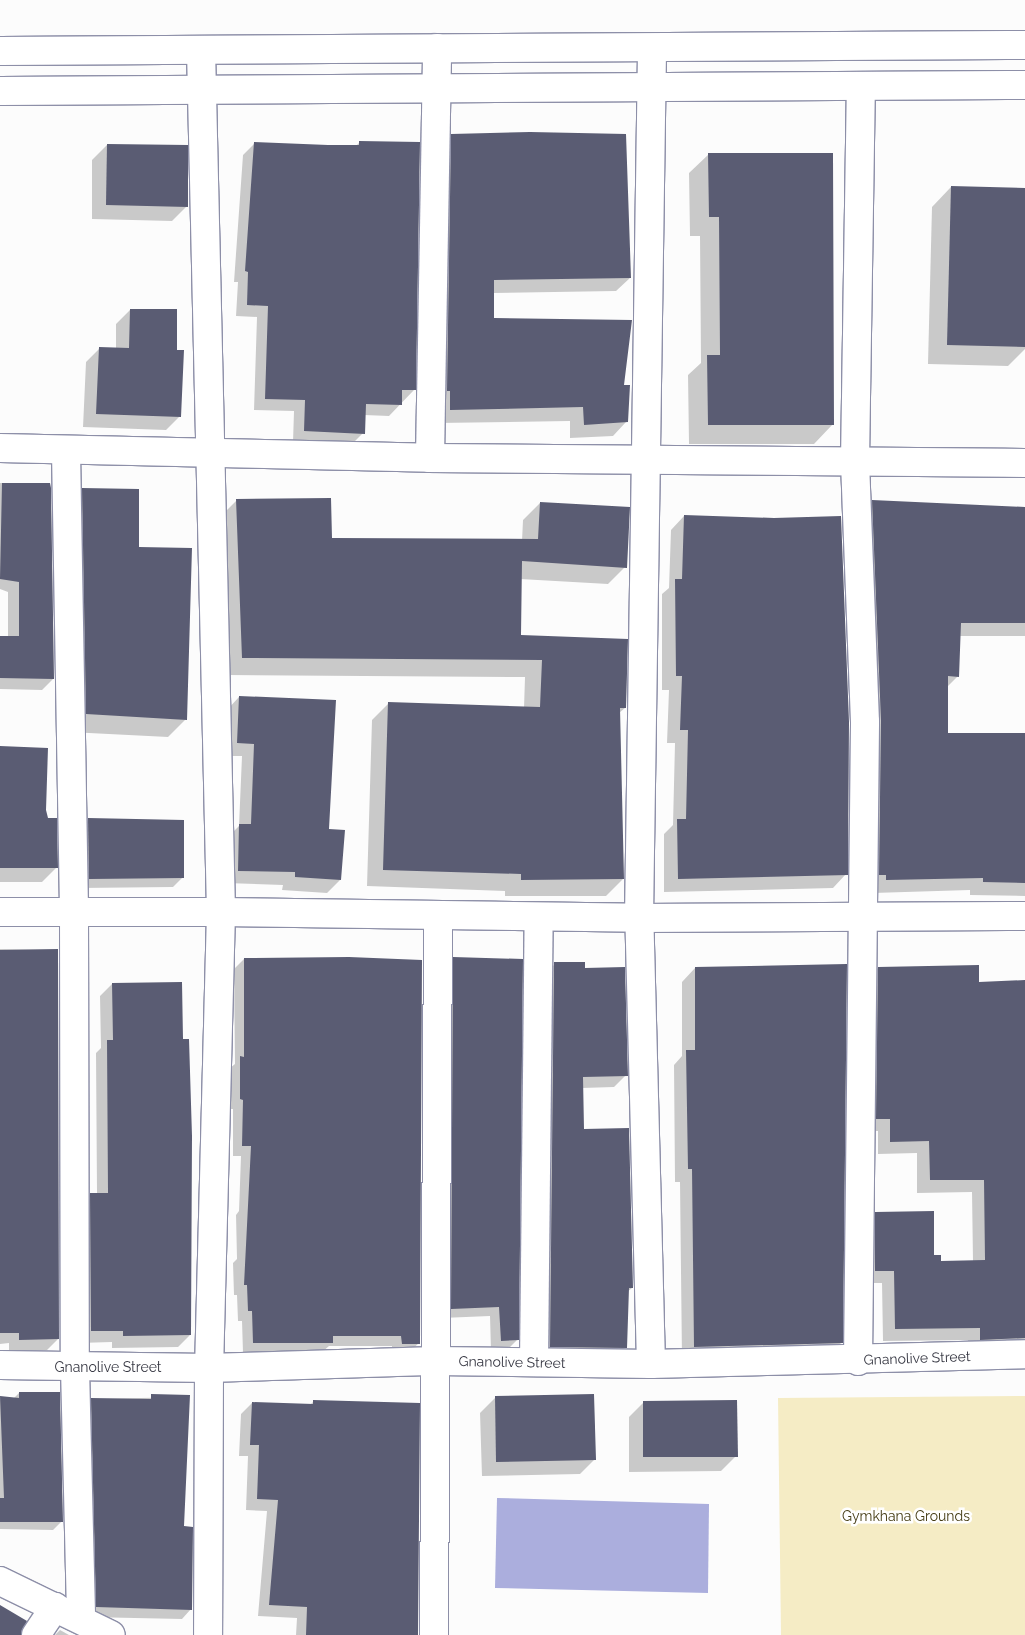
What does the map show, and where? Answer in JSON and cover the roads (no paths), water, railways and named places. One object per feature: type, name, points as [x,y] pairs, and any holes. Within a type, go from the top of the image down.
[{"type":"street","points":[[0,51],[1025,45]]},
{"type":"street","points":[[430,458],[438,89],[437,48]]},
{"type":"street","points":[[651,1364],[639,918],[652,48]]},
{"type":"street","points":[[201,50],[221,912],[209,1368],[208,1635]]},
{"type":"street","points":[[0,91],[1025,85]]},
{"type":"street","points":[[858,1361],[865,722],[855,461],[861,87]]},
{"type":"street","points":[[0,448],[430,458],[1025,463]]},
{"type":"street","points":[[66,451],[74,912],[75,1368],[81,1619]]},
{"type":"street","points":[[0,912],[221,912],[639,918],[1025,916]]},
{"type":"street","points":[[434,1635],[438,916]]},
{"type":"street","points":[[534,1362],[539,917]]},
{"type":"street","name":"Gnanolive Street","points":[[0,1365],[75,1368],[209,1368],[436,1361],[651,1364],[858,1361],[1025,1354]]},
{"type":"street","points":[[0,1581],[111,1635]]},
{"type":"street","points":[[36,1635],[55,1607]]},
{"type":"water","points":[[497,1498],[709,1504],[708,1593],[495,1588]]},
{"type":"park label","name":"Gymkhana Grounds","points":[[906,1516]]}]
